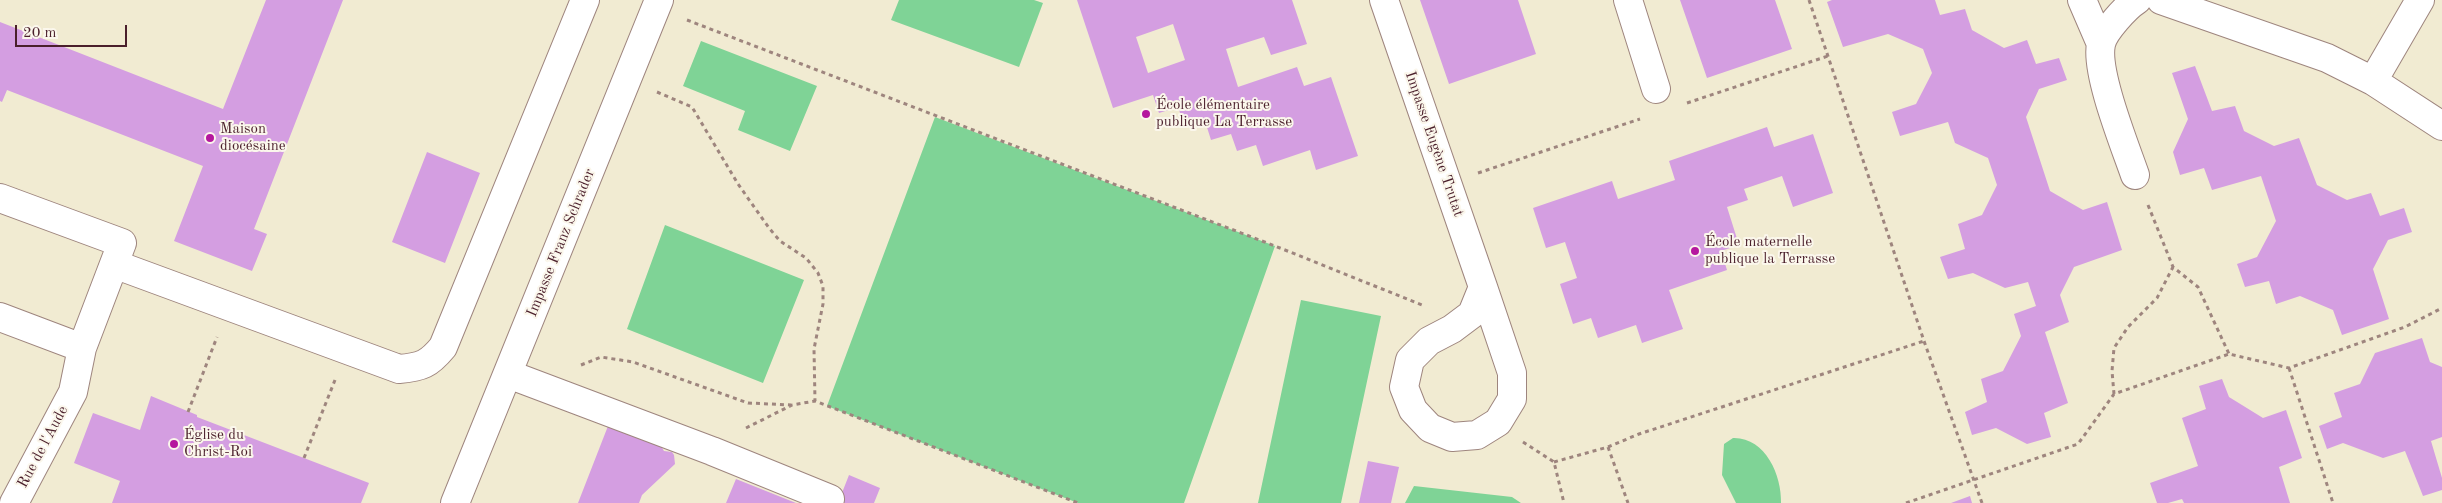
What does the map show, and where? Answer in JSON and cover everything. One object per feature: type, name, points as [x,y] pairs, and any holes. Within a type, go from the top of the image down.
[{"type":"street","points":[[114,264],[400,369],[421,366],[434,358],[443,347],[585,0]]},
{"type":"street","name":"Impasse Eugène Trutat","points":[[1384,0],[1483,287],[1512,373],[1512,399],[1498,422],[1477,435],[1452,437],[1430,428],[1413,410],[1404,386],[1410,360],[1429,341],[1452,329],[1472,314],[1483,287]]},
{"type":"street","points":[[1628,0],[1656,89]]},
{"type":"street","points":[[2082,0],[2101,44],[2102,70],[2135,174]]},
{"type":"street","points":[[2101,44],[2128,6],[2137,0]]},
{"type":"street","points":[[2161,0],[2327,58],[2373,82],[2442,126]]},
{"type":"street","points":[[2373,82],[2420,0]]},
{"type":"street","name":"Impasse Franz Schrader","points":[[462,497],[508,374],[658,4]]},
{"type":"street","name":"Rue de l'Aude","points":[[0,198],[122,243],[82,348],[73,392],[14,503]]},
{"type":"street","points":[[0,317],[82,348]]},
{"type":"street","points":[[508,374],[712,450],[830,499]]},
{"type":"path","points":[[1810,0],[1924,341],[1982,503]]},
{"type":"path","points":[[658,4],[1380,288],[1432,310],[1452,329]]},
{"type":"path","points":[[628,79],[692,108],[733,177],[769,228],[780,241],[806,258],[818,273],[823,286],[823,304],[814,349],[815,402]]},
{"type":"path","points":[[2135,174],[2173,267],[2198,287],[2229,354]]},
{"type":"path","points":[[2114,394],[2112,371],[2114,348],[2128,327],[2156,298],[2173,267]]},
{"type":"path","points":[[1906,503],[2078,444],[2114,394],[2229,354],[2289,368],[2404,327],[2442,308]]},
{"type":"path","points":[[188,412],[218,335]]},
{"type":"path","points":[[1554,462],[1608,447],[1639,434],[1924,341]]},
{"type":"path","points":[[546,388],[567,371],[601,357],[633,362],[748,403],[792,405]]},
{"type":"path","points":[[2289,368],[2333,503]]},
{"type":"path","points":[[304,458],[337,375]]},
{"type":"path","points":[[712,450],[715,443],[792,405],[815,402],[1078,503]]},
{"type":"path","points":[[1498,422],[1554,462],[1564,503]]},
{"type":"path","points":[[1608,447],[1628,503]]},
{"type":"green space","points":[[899,0],[1034,0],[1043,3],[1019,67],[891,20]]},
{"type":"green space","points":[[701,41],[817,86],[790,151],[738,130],[745,111],[683,86]]},
{"type":"green space","points":[[935,117],[1275,246],[1184,503],[1078,503],[827,406]]},
{"type":"green space","points":[[665,225],[804,280],[763,383],[627,329]]},
{"type":"green space","points":[[1301,300],[1381,316],[1341,503],[1258,503]]},
{"type":"green space","points":[[1733,438],[1744,439],[1763,451],[1775,470],[1781,492],[1781,503],[1736,503],[1722,475],[1724,444]]},
{"type":"green space","points":[[1414,486],[1512,497],[1521,503],[1405,503]]},
{"type":"building","name":"Maison diocésaine","points":[[266,0],[343,0],[254,229],[267,234],[252,271],[174,241],[203,166],[7,90],[2,102],[0,101],[0,22],[223,109]]},
{"type":"building","points":[[1077,0],[1292,0],[1307,44],[1271,55],[1264,37],[1226,49],[1238,87],[1297,67],[1304,86],[1331,77],[1358,156],[1316,170],[1310,150],[1263,166],[1256,145],[1237,151],[1231,134],[1211,140],[1205,121],[1185,127],[1178,107],[1159,113],[1153,95],[1113,108]],"holes":[[[1173,24],[1185,60],[1148,73],[1136,37]]]},
{"type":"building","points":[[1420,0],[1518,0],[1536,54],[1449,84]]},
{"type":"building","points":[[1680,0],[1775,0],[1792,49],[1707,78]]},
{"type":"building","points":[[1832,0],[1935,0],[1940,15],[1965,9],[1972,30],[2004,48],[2027,40],[2036,64],[2059,58],[2067,80],[2039,89],[2026,117],[2050,191],[2083,210],[2107,202],[2122,250],[2074,267],[2060,295],[2069,322],[2045,332],[2068,403],[2044,413],[2051,437],[2027,444],[1996,428],[1972,435],[1965,412],[1987,402],[1981,379],[2003,371],[2021,336],[2014,314],[2036,306],[2028,282],[2005,288],[1973,273],[1948,279],[1940,257],[1965,249],[1958,224],[1982,215],[1997,185],[1988,158],[1955,143],[1948,122],[1900,136],[1892,112],[1916,104],[1932,73],[1923,49],[1888,34],[1843,47],[1827,2]]},
{"type":"building","points":[[2195,66],[2212,111],[2235,106],[2244,131],[2274,146],[2299,138],[2317,185],[2347,200],[2371,193],[2380,216],[2404,208],[2412,232],[2388,240],[2373,269],[2389,319],[2342,335],[2333,310],[2300,296],[2276,304],[2269,281],[2245,287],[2237,264],[2257,257],[2276,221],[2261,176],[2212,190],[2204,168],[2180,175],[2173,152],[2188,119],[2172,73]]},
{"type":"building","points":[[1767,127],[1774,147],[1813,134],[1833,193],[1793,207],[1782,176],[1744,189],[1748,200],[1727,207],[1739,245],[1721,251],[1727,270],[1669,290],[1683,329],[1642,343],[1636,325],[1598,338],[1591,318],[1573,324],[1560,284],[1577,278],[1565,242],[1546,248],[1533,208],[1612,181],[1618,199],[1675,180],[1669,161]]},
{"type":"building","points":[[427,152],[480,173],[445,263],[392,242]]},
{"type":"building","points":[[2422,338],[2430,362],[2442,367],[2442,437],[2431,441],[2442,478],[2442,490],[2423,496],[2405,451],[2383,458],[2343,443],[2327,449],[2319,426],[2342,417],[2334,393],[2360,384],[2375,353]]},
{"type":"building","points":[[2222,379],[2229,397],[2263,418],[2286,410],[2302,458],[2279,467],[2290,503],[2184,503],[2182,499],[2168,503],[2157,503],[2150,483],[2198,466],[2182,418],[2206,409],[2199,386]]},
{"type":"building","name":"Église du Christ-Roi","points":[[151,396],[197,415],[197,417],[369,483],[361,503],[112,503],[120,481],[74,463],[93,413],[140,430]]},
{"type":"building","points":[[608,426],[661,446],[664,451],[672,452],[674,455],[675,464],[642,495],[639,503],[578,503]]},
{"type":"building","points":[[1368,461],[1399,467],[1391,503],[1359,503]]},
{"type":"building","points":[[849,475],[880,488],[874,503],[838,503]]},
{"type":"building","points":[[736,479],[796,503],[726,503]]},
{"type":"building","points":[[1970,496],[1972,503],[1951,503]]},
{"type":"place","name":"École élémentaire publique La Terrasse","points":[[1146,114]]},
{"type":"place","name":"Maison diocésaine","points":[[210,138]]},
{"type":"place","name":"École maternelle publique la Terrasse","points":[[1695,251]]},
{"type":"place","name":"Église du Christ-Roi","points":[[174,444]]}]
